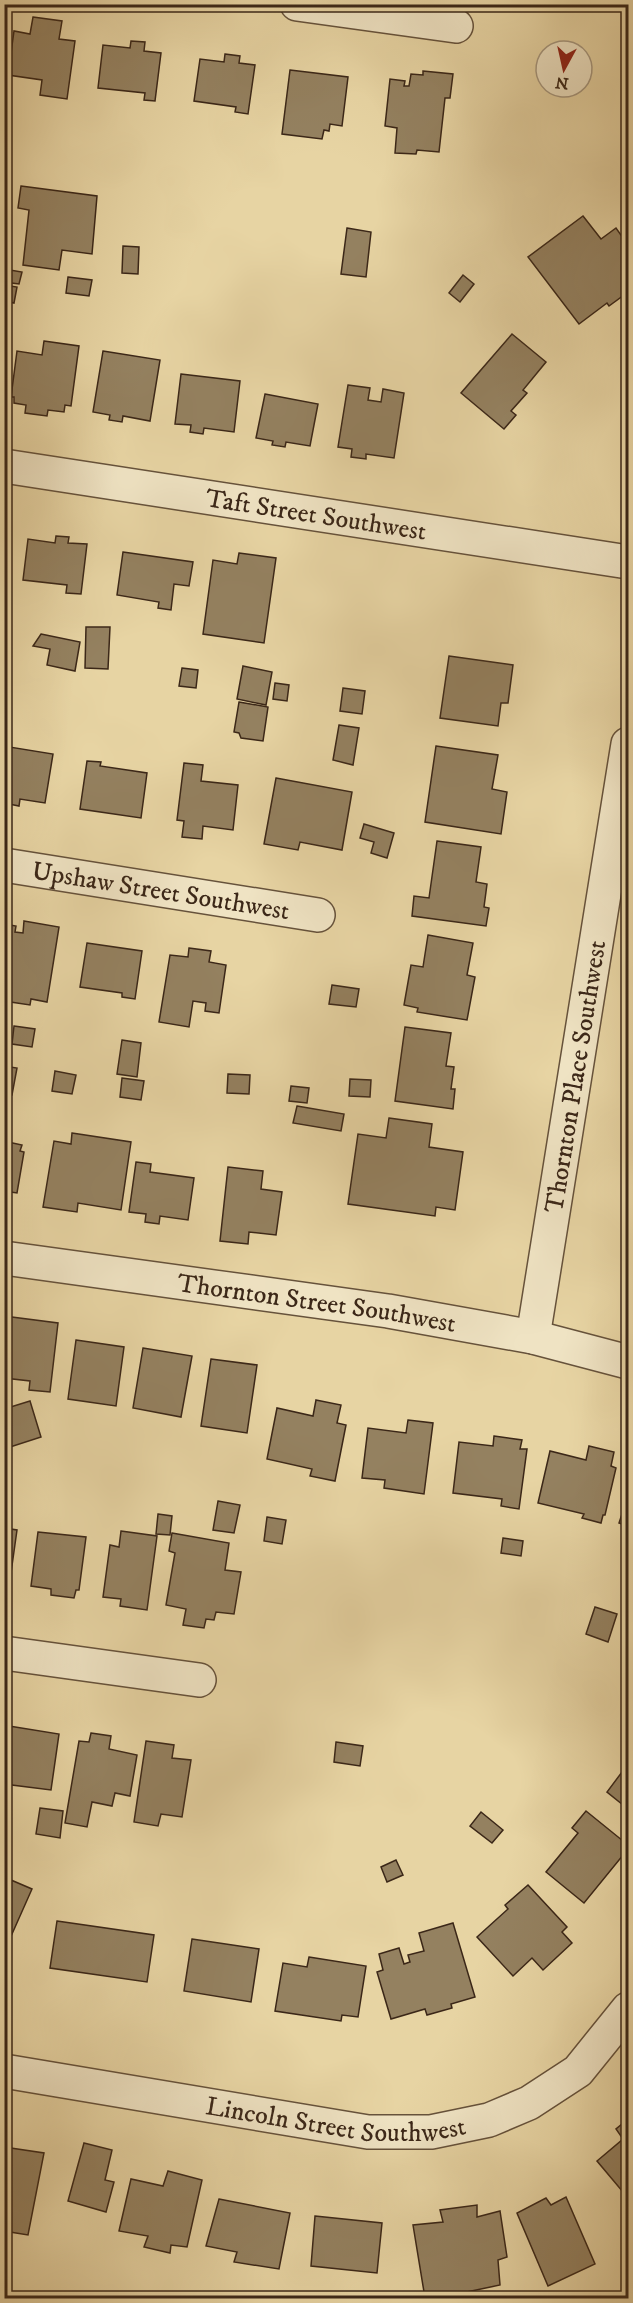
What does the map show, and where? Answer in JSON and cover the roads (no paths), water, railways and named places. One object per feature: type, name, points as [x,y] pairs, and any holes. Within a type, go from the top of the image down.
[{"type":"street","points":[[297,4],[456,26]]},
{"type":"street","name":"Taft Street Southwest","points":[[4,466],[628,562]]},
{"type":"street","name":"Thornton Place Southwest","points":[[533,1337],[628,744]]},
{"type":"street","name":"Upshaw Street Southwest","points":[[4,865],[318,915]]},
{"type":"street","name":"Thornton Street Southwest","points":[[4,1258],[388,1311],[533,1337],[628,1362]]},
{"type":"street","points":[[4,1653],[199,1680]]},
{"type":"street","name":"Lincoln Street Southwest","points":[[4,2071],[368,2132],[431,2132],[489,2120],[529,2103],[578,2071],[628,2009]]}]
